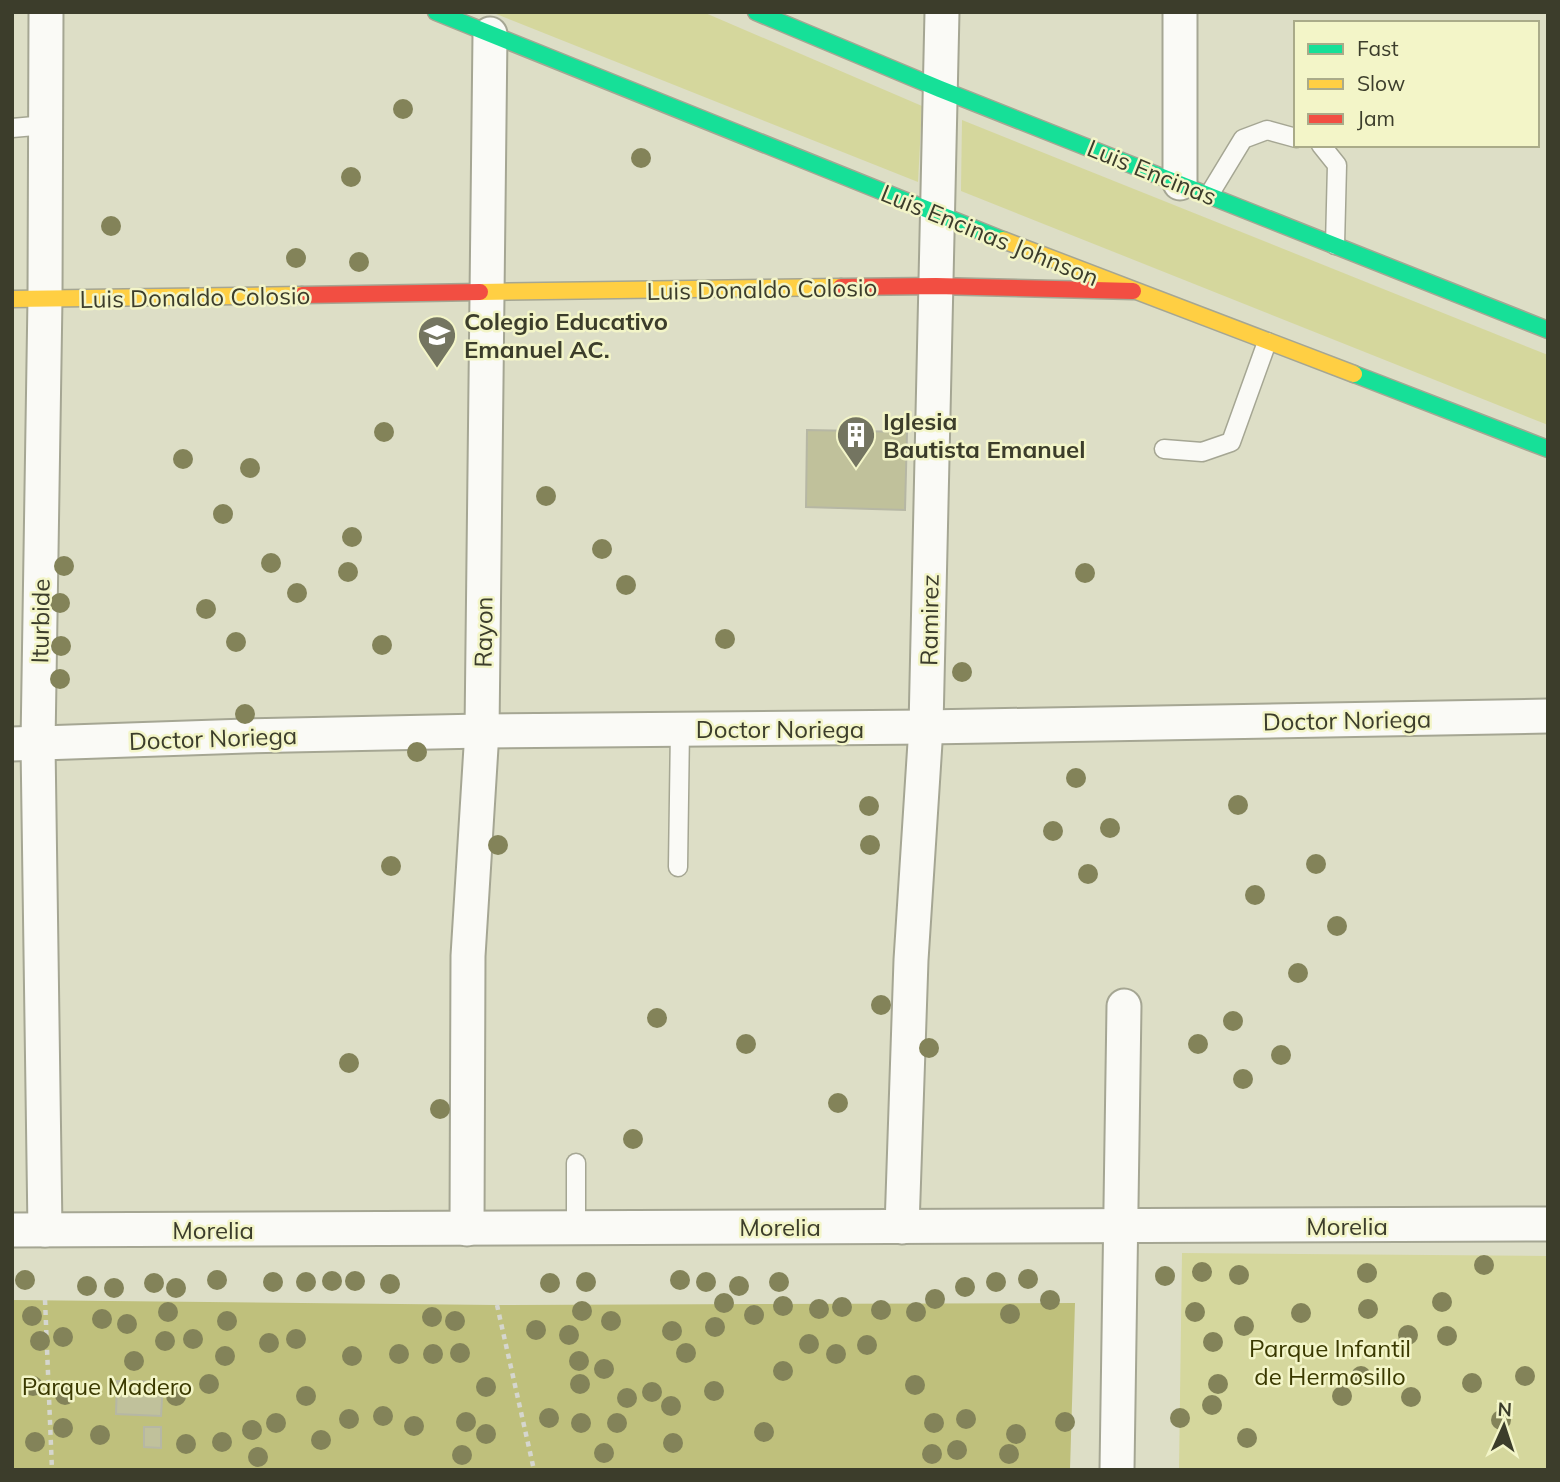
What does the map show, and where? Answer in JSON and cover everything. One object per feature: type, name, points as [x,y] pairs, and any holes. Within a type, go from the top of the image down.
[{"type":"main road","name":"Luis Encinas Johnson","points":[[436,12],[937,214],[1548,449]]},
{"type":"main road","name":"Luis Encinas","points":[[756,12],[940,89],[1548,330]]},
{"type":"main road","name":"Luis Donaldo Colosio","points":[[12,299],[936,286],[1134,291]]},
{"type":"street","name":"Iturbide","points":[[28,1230],[25,744],[45,298],[46,12]]},
{"type":"street","name":"Ramirez","points":[[902,1227],[911,960],[926,727],[942,12]]},
{"type":"street","points":[[1180,12],[1195,189]]},
{"type":"street","name":"Rayon","points":[[467,1229],[468,956],[482,731],[490,34]]},
{"type":"street","name":"Doctor Noriega","points":[[25,744],[482,731],[926,727],[1548,716]]},
{"type":"street","points":[[1117,1470],[1125,1006]]},
{"type":"street","name":"Morelia","points":[[28,1230],[1548,1224]]},
{"type":"lane","points":[[12,128],[46,125]]},
{"type":"lane","points":[[1195,189],[1243,139],[1267,130],[1294,137]]},
{"type":"lane","points":[[1323,147],[1337,165],[1335,245]]},
{"type":"lane","points":[[1164,449],[1202,452],[1231,442],[1267,342]]},
{"type":"lane","points":[[678,867],[680,729]]},
{"type":"lane","points":[[576,1163],[576,1229]]},
{"type":"path","points":[[45,1300],[52,1470]]},
{"type":"path","points":[[497,1305],[534,1470]]},
{"type":"green space","points":[[491,12],[703,12],[922,106],[918,182]]},
{"type":"green space","points":[[962,120],[1548,355],[1548,425],[961,191]]},
{"type":"green space","name":"Parque Infantil de Hermosillo","points":[[1182,1253],[1548,1256],[1548,1470],[1179,1470]]},
{"type":"green space","name":"Parque Madero","points":[[12,1300],[497,1305],[1075,1303],[1070,1470],[12,1470]]},
{"type":"building","name":"Iglesia Bautista Emanuel","points":[[807,430],[907,432],[905,510],[806,507]]},
{"type":"building","points":[[117,1381],[163,1382],[161,1416],[116,1414]]},
{"type":"building","points":[[144,1427],[161,1427],[161,1448],[144,1447]]},
{"type":"traffic: fast","points":[[436,12],[1003,240]]},
{"type":"traffic: fast","points":[[756,12],[940,89],[1548,330]]},
{"type":"traffic: fast","points":[[1354,374],[1548,449]]},
{"type":"traffic: slow","points":[[1003,240],[1354,374]]},
{"type":"traffic: slow","points":[[480,292],[841,287]]},
{"type":"traffic: slow","points":[[12,299],[302,295]]},
{"type":"traffic: jam","points":[[841,287],[936,286],[1133,291]]},
{"type":"traffic: jam","points":[[302,295],[480,292]]},
{"type":"place","name":"Colegio Educativo Emanuel AC.","points":[[437,369]]},
{"type":"place","name":"Iglesia Bautista Emanuel","points":[[856,469]]}]
